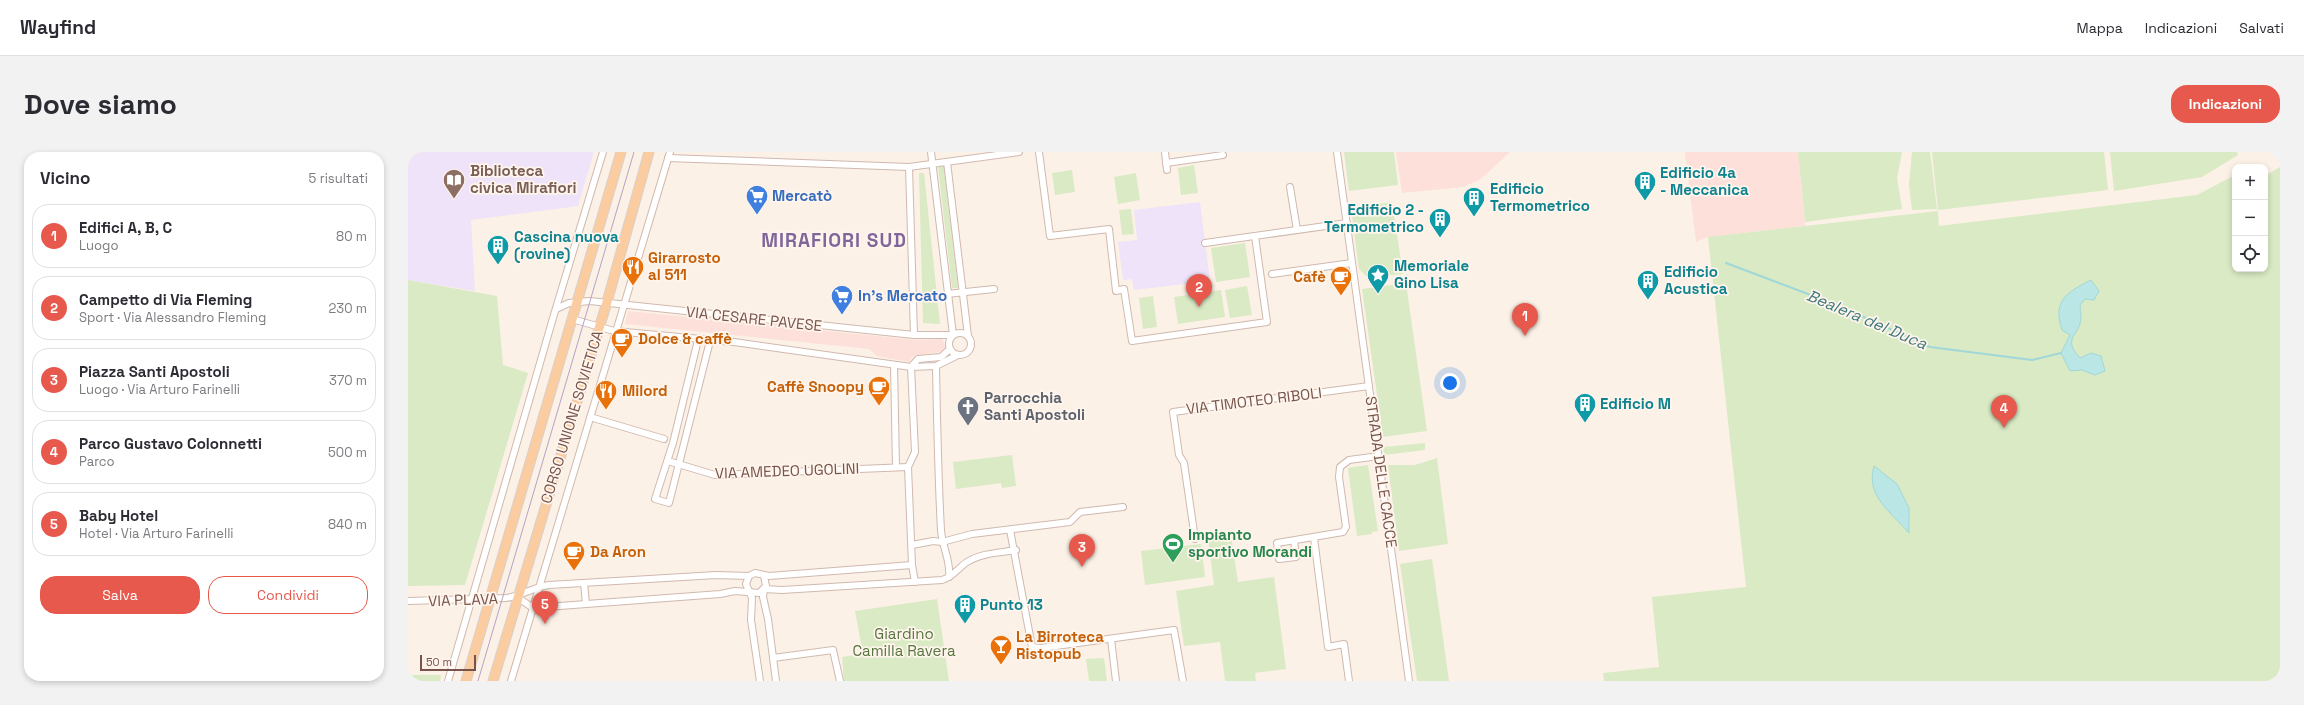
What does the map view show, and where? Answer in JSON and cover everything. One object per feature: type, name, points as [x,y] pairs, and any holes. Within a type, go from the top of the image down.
[{"type":"main road","name":"CORSO UNIONE SOVIETICA","points":[[466,681],[621,152]]},
{"type":"main road","name":"CORSO UNIONE SOVIETICA","points":[[493,681],[517,597],[608,302],[649,152]]},
{"type":"street","points":[[448,681],[603,152]]},
{"type":"street","points":[[915,582],[912,565],[908,467],[915,452],[911,367],[918,359],[941,357],[950,349],[950,340],[953,335],[931,152]]},
{"type":"street","name":"CORSO UNIONE SOVIETICA","points":[[511,681],[590,417],[614,331],[669,155],[909,167],[1019,152]]},
{"type":"street","points":[[1038,152],[1050,236],[1109,229],[1116,290],[1124,289],[1132,341],[1267,322],[1256,236]]},
{"type":"street","points":[[1165,152],[1167,170]]},
{"type":"street","name":"STRADA DELLE CACCE","points":[[1338,152],[1409,681]]},
{"type":"street","points":[[1166,163],[1223,155]]},
{"type":"street","points":[[947,162],[962,292],[968,336],[971,343],[970,350],[966,354],[958,355],[950,349]]},
{"type":"street","points":[[909,167],[914,335]]},
{"type":"street","points":[[1290,187],[1297,230]]},
{"type":"street","points":[[1205,244],[1347,223]]},
{"type":"street","points":[[1272,274],[1352,263]]},
{"type":"street","points":[[947,294],[994,289]]},
{"type":"street","name":"VIA CESARE PAVESE","points":[[556,309],[577,302],[608,302],[622,305],[914,335],[953,335]]},
{"type":"street","name":"VIA CESARE PAVESE","points":[[572,319],[614,331],[710,341],[911,367],[936,366],[958,355]]},
{"type":"street","points":[[953,335],[959,333],[968,336]]},
{"type":"street","points":[[698,340],[668,461],[655,499],[669,503],[680,465],[710,341]]},
{"type":"street","points":[[894,365],[896,467]]},
{"type":"street","points":[[936,366],[937,464],[942,542],[949,563],[949,577]]},
{"type":"street","name":"VIA TIMOTEO RIBOLI","points":[[1195,539],[1184,463],[1179,455],[1173,412],[1369,386]]},
{"type":"street","name":"CORSO UNIONE SOVIETICA","points":[[590,417],[664,439]]},
{"type":"street","points":[[1294,540],[1341,534],[1345,530],[1339,477],[1342,464],[1349,460],[1379,456]]},
{"type":"street","name":"VIA AMEDEO UGOLINI","points":[[668,461],[715,475],[908,467]]},
{"type":"street","points":[[912,545],[933,541],[942,542],[972,534],[1070,522],[1080,512],[1123,507]]},
{"type":"street","points":[[1010,530],[1016,550],[1032,647],[1041,648],[1174,630],[1183,681]]},
{"type":"street","points":[[1314,538],[1328,647],[1344,644],[1349,681]]},
{"type":"street","points":[[912,565],[764,576],[756,573],[749,576],[716,575],[539,586],[517,597],[533,608],[749,591],[756,593],[764,589],[782,590],[942,580],[949,577],[962,565],[977,556],[1016,550]]},
{"type":"street","points":[[749,576],[746,584],[752,598],[751,620],[760,681]]},
{"type":"street","points":[[764,576],[767,583],[764,589],[763,597],[768,619],[776,681]]},
{"type":"street","points":[[584,583],[586,604]]},
{"type":"street","name":"VIA PLAVA","points":[[408,601],[490,600],[517,597]]},
{"type":"street","points":[[1111,639],[1116,681]]},
{"type":"street","points":[[773,658],[833,650],[840,681]]},
{"type":"shaded area","points":[[408,152],[594,152],[578,206],[471,220],[475,291],[408,280]]},
{"type":"shaded area","points":[[1396,152],[1510,152],[1481,179],[1463,187],[1402,193]]},
{"type":"shaded area","points":[[1685,152],[1798,152],[1805,226],[1708,237],[1696,242]]},
{"type":"shaded area","points":[[1200,202],[1210,281],[1134,290],[1132,279],[1123,280],[1118,242],[1137,240],[1134,210]]},
{"type":"shaded area","points":[[628,311],[917,340],[942,339],[946,347],[940,352],[913,356],[909,362],[877,356],[869,349],[625,324]]},
{"type":"green space","points":[[1344,152],[1394,152],[1398,185],[1349,191]]},
{"type":"green space","points":[[1798,152],[1902,152],[1897,178],[1902,209],[1805,222]]},
{"type":"green space","points":[[1912,152],[1930,152],[1937,209],[1912,210],[1909,185]]},
{"type":"green space","points":[[1932,152],[2104,152],[2108,190],[1938,210]]},
{"type":"green space","points":[[2110,152],[2237,152],[2238,155],[2202,177],[2114,191]]},
{"type":"green space","points":[[1194,165],[1198,193],[1181,195],[1178,168]]},
{"type":"green space","points":[[944,166],[958,288],[952,288],[938,167]]},
{"type":"green space","points":[[2280,167],[2280,681],[1604,681],[1603,673],[1659,667],[1652,597],[1746,587],[1708,237],[1938,211],[1939,226],[2197,195],[2232,177],[2232,272],[2268,272],[2268,174]]},
{"type":"green space","points":[[1072,170],[1075,192],[1055,195],[1052,173]]},
{"type":"green space","points":[[919,173],[924,173],[940,324],[923,323]]},
{"type":"green space","points":[[1136,173],[1140,200],[1118,204],[1114,177]]},
{"type":"green space","points":[[1392,202],[1403,274],[1367,277],[1359,269],[1351,208]]},
{"type":"green space","points":[[1131,209],[1134,234],[1122,235],[1119,210]]},
{"type":"green space","points":[[1245,243],[1250,277],[1216,282],[1211,248]]},
{"type":"green space","points":[[408,280],[497,296],[503,365],[528,373],[465,585],[408,586]]},
{"type":"green space","points":[[1406,283],[1427,431],[1383,437],[1362,289]]},
{"type":"green space","points":[[1247,286],[1252,315],[1230,318],[1225,290]]},
{"type":"green space","points":[[1221,290],[1225,317],[1178,324],[1174,297]]},
{"type":"green space","points":[[1153,296],[1157,327],[1143,329],[1139,298]]},
{"type":"green space","points":[[1425,443],[1425,450],[1384,455],[1383,447]]},
{"type":"green space","points":[[1012,455],[1016,486],[1002,488],[1001,483],[956,489],[953,462]]},
{"type":"green space","points":[[1437,458],[1448,544],[1399,551],[1388,465],[1415,465]]},
{"type":"green space","points":[[1368,465],[1378,531],[1372,532],[1372,534],[1357,536],[1348,468]]},
{"type":"green space","points":[[1231,536],[1238,582],[1274,577],[1286,669],[1255,673],[1256,681],[1225,681],[1220,642],[1184,646],[1176,591],[1214,585],[1208,539]]},
{"type":"green space","name":"Impianto sportivo Morandi","points":[[1201,544],[1205,577],[1145,585],[1141,551]]},
{"type":"green space","points":[[1432,559],[1449,681],[1417,681],[1400,564]]},
{"type":"green space","name":"Giardino Camilla Ravera","points":[[937,599],[949,681],[844,681],[842,657],[863,654],[855,611]]},
{"type":"green space","points":[[1104,658],[1107,681],[1089,681],[1086,659]]},
{"type":"green space","points":[[408,675],[441,675],[440,681],[408,681]]},
{"type":"water","points":[[2091,280],[2099,291],[2094,300],[2085,299],[2080,305],[2080,324],[2073,337],[2072,346],[2080,358],[2091,353],[2101,356],[2105,371],[2095,375],[2082,370],[2070,371],[2061,353],[2070,335],[2062,330],[2059,320],[2060,305],[2064,299],[2069,293]]},
{"type":"water","points":[[1874,466],[1897,484],[1909,508],[1909,533],[1888,511],[1877,495],[1873,486],[1872,477]]},
{"type":"waterway","name":"Bealera del Duca","points":[[1726,263],[1837,305],[1930,347],[2032,360],[2061,353]]},
{"type":"tram line","points":[[478,681],[634,152]]},
{"type":"place","name":"Biblioteca civica Mirafiori","points":[[454,200]]},
{"type":"place","name":"Edificio 4a - Meccanica","points":[[1645,202]]},
{"type":"place","name":"Mercatò","points":[[757,216]]},
{"type":"place","name":"Edificio Termometrico","points":[[1474,218]]},
{"type":"place","name":"Edificio 2 - Termometrico","points":[[1440,238]]},
{"type":"place","name":"Cascina nuova (rovine)","points":[[498,266]]},
{"type":"place","name":"Girarrosto al 511","points":[[633,286]]},
{"type":"place","name":"Memoriale Gino Lisa","points":[[1378,294]]},
{"type":"place","name":"Cafè","points":[[1341,296]]},
{"type":"place","name":"Edificio Acustica","points":[[1648,300]]},
{"type":"place","name":"Campetto di Via Fleming","points":[[1199,307]]},
{"type":"place","name":"In's Mercato","points":[[842,316]]},
{"type":"place","name":"Edifici A, B, C","points":[[1525,336]]},
{"type":"place","name":"Dolce & caffè","points":[[622,358]]},
{"type":"place","name":"Caffè Snoopy","points":[[879,406]]},
{"type":"place","name":"Milord","points":[[606,410]]},
{"type":"place","name":"Edificio M","points":[[1585,424]]},
{"type":"place","name":"Parrocchia Santi Apostoli","points":[[968,426]]},
{"type":"place","name":"Parco Gustavo Colonnetti","points":[[2004,428]]},
{"type":"place","name":"Impianto sportivo Morandi","points":[[1173,564]]},
{"type":"place","name":"Piazza Santi Apostoli","points":[[1082,567]]},
{"type":"place","name":"Da Aron","points":[[574,572]]},
{"type":"place","name":"Baby Hotel","points":[[545,624]]},
{"type":"place","name":"Punto 13","points":[[965,624]]},
{"type":"place","name":"La Birroteca Ristopub","points":[[1001,666]]},
{"type":"district","name":"MIRAFIORI SUD","points":[[834,240]]}]
